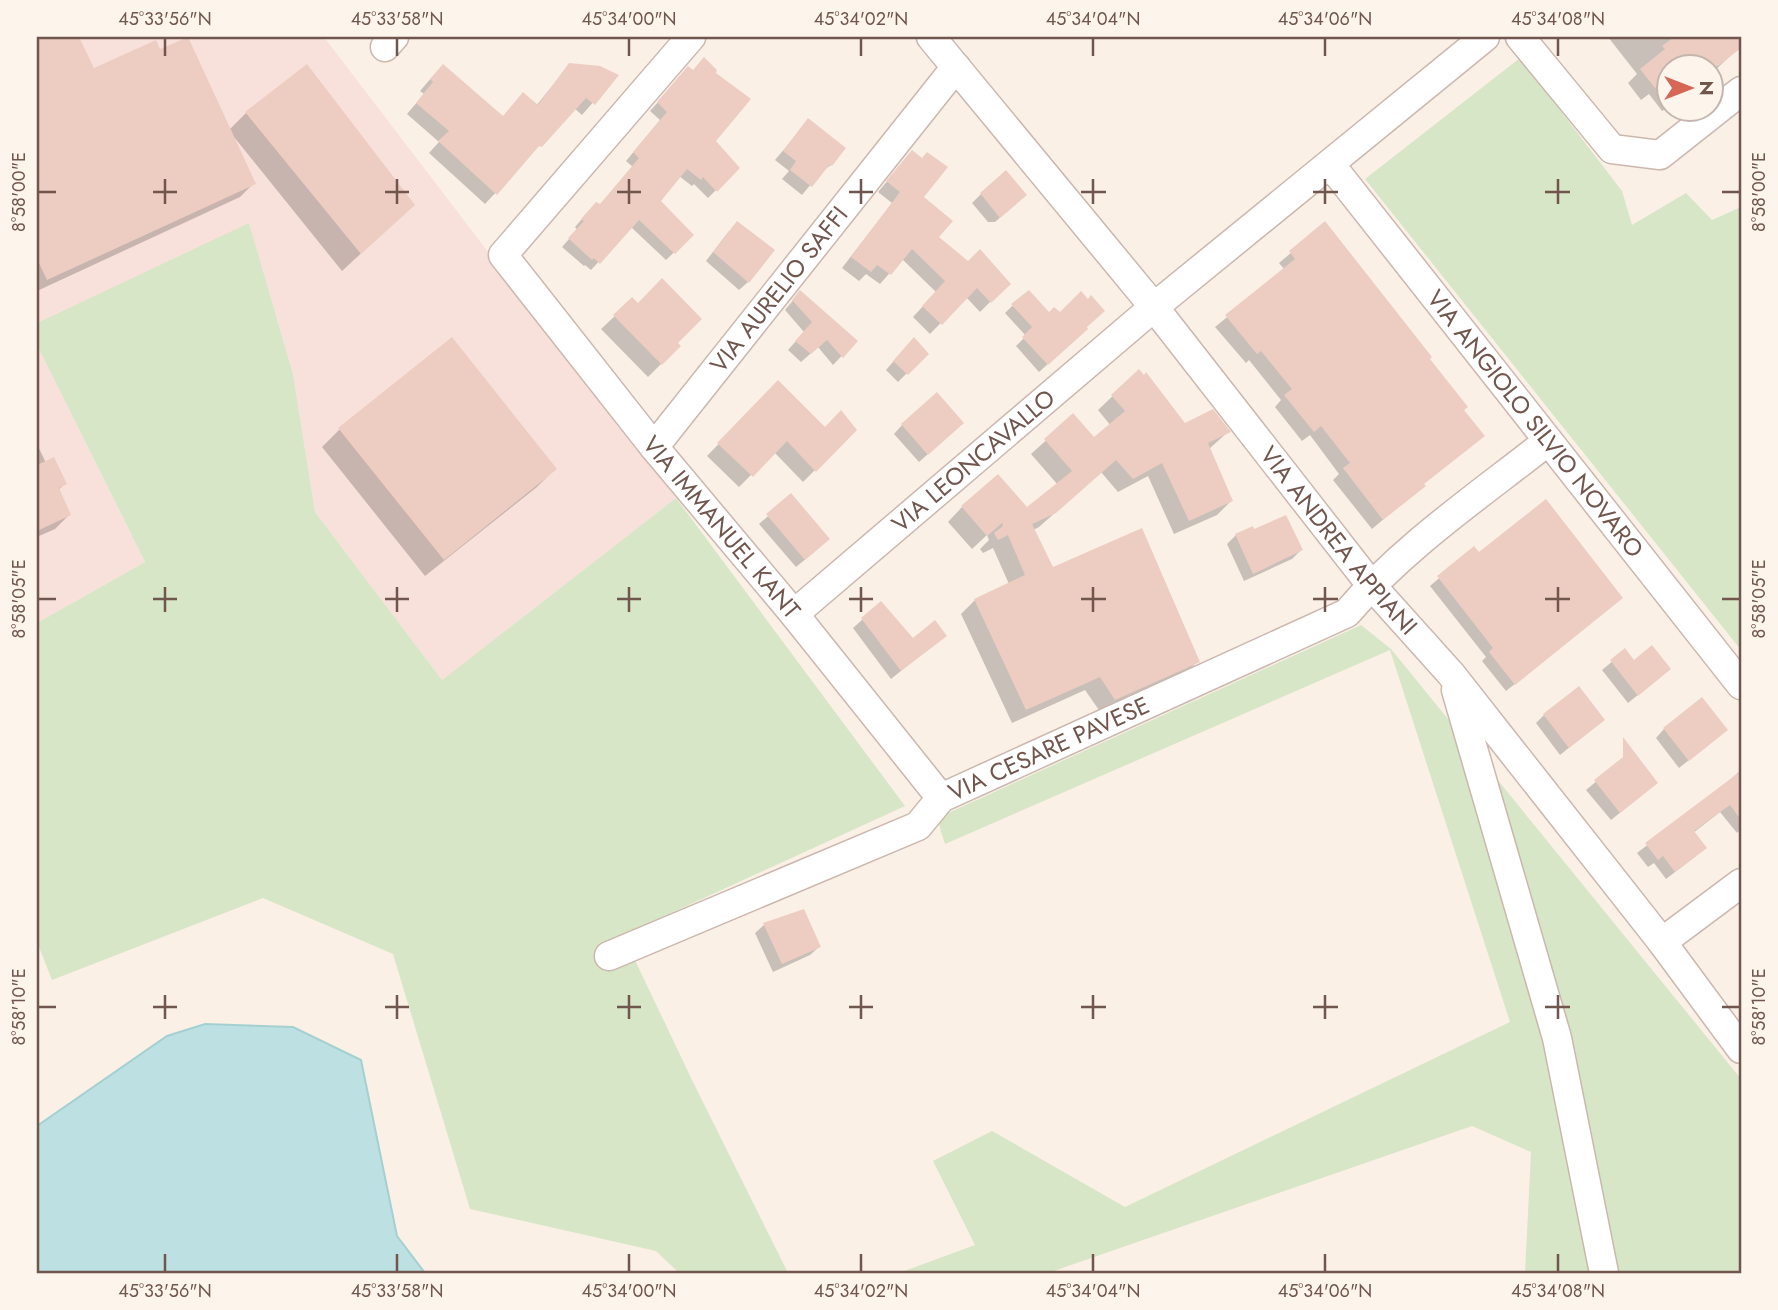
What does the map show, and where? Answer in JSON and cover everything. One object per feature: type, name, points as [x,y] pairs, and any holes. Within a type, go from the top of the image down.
[{"type":"street","name":"VIA IMMANUEL KANT","points":[[691,37],[503,255],[654,447],[794,614],[941,798]]},
{"type":"street","name":"VIA ANDREA APPIANI","points":[[931,37],[1154,307],[1371,585],[1451,674],[1662,943],[1741,1049]]},
{"type":"street","name":"VIA LEONCAVALLO","points":[[794,614],[1154,307],[1485,37]]},
{"type":"street","points":[[1520,37],[1612,149],[1660,155],[1741,91]]},
{"type":"street","name":"VIA AURELIO SAFFI","points":[[654,447],[956,67]]},
{"type":"street","name":"VIA ANGIOLO SILVIO NOVARO","points":[[1329,164],[1741,685]]},
{"type":"street","name":"VIA CESARE PAVESE","points":[[609,956],[918,826],[941,798],[1347,613],[1371,585],[1400,559],[1548,441]]},
{"type":"street","points":[[1451,674],[1557,1038],[1604,1273]]},
{"type":"street","points":[[1662,943],[1741,883]]},
{"type":"shaded area","points":[[37,37],[324,37],[676,498],[442,680],[315,512],[293,374],[249,224],[37,323]]},
{"type":"shaded area","points":[[37,345],[145,562],[37,623]]},
{"type":"green space","points":[[1520,58],[1622,191],[1632,225],[1686,193],[1712,220],[1741,207],[1741,650],[1365,179]]},
{"type":"green space","points":[[249,223],[293,374],[315,512],[442,680],[676,498],[905,806],[623,935],[788,1273],[679,1273],[656,1251],[470,1209],[393,954],[263,898],[52,980],[37,942],[37,623],[145,562],[37,345],[37,323]]},
{"type":"green space","points":[[1361,625],[1391,649],[1741,1079],[1741,1273],[1525,1273],[1531,1152],[1472,1126],[1048,1273],[899,1273],[975,1245],[933,1161],[992,1131],[1125,1207],[1510,1022],[1390,650],[945,844],[938,822],[948,813]]},
{"type":"water","points":[[205,1024],[293,1027],[361,1060],[397,1236],[425,1273],[37,1273],[37,1126],[167,1036]]},
{"type":"building","points":[[37,37],[79,37],[94,68],[156,40],[160,49],[188,37],[256,184],[47,280],[37,259]]},
{"type":"building","points":[[1674,37],[1741,37],[1741,48],[1726,60],[1726,52],[1661,52],[1665,49],[1662,46]]},
{"type":"building","points":[[1656,56],[1656,87],[1655,88],[1640,69]]},
{"type":"building","points":[[704,57],[717,70],[716,73],[751,99],[716,141],[740,168],[717,192],[703,177],[701,180],[687,169],[661,201],[694,235],[675,254],[639,220],[600,264],[594,258],[592,260],[568,238],[584,221],[581,219],[596,202],[600,204],[639,158],[633,152],[667,112],[657,102],[688,66],[693,70]]},
{"type":"building","points":[[569,63],[600,66],[619,75],[595,105],[586,98],[542,147],[539,146],[497,195],[438,141],[449,131],[416,103],[433,82],[430,79],[443,64],[503,116],[523,92],[538,105]]},
{"type":"building","points":[[307,64],[415,205],[361,254],[245,112]]},
{"type":"building","points":[[808,118],[846,148],[812,187],[790,170],[796,161],[783,151]]},
{"type":"building","points":[[912,150],[922,158],[927,152],[948,167],[924,197],[953,221],[939,237],[968,261],[980,249],[1011,284],[991,303],[977,288],[942,325],[922,306],[945,281],[912,249],[891,275],[877,265],[871,272],[851,257],[900,192],[886,181]]},
{"type":"building","points":[[1006,170],[1027,195],[1000,218],[980,193]]},
{"type":"building","points":[[737,221],[775,250],[749,283],[713,252]]},
{"type":"building","points":[[1325,221],[1432,357],[1430,359],[1468,407],[1464,410],[1485,436],[1383,520],[1343,468],[1350,463],[1321,426],[1314,432],[1284,395],[1292,389],[1261,351],[1257,354],[1225,315],[1295,259],[1289,251]]},
{"type":"building","points":[[662,278],[702,319],[678,343],[681,346],[662,365],[613,315],[632,297],[638,303]]},
{"type":"building","points":[[800,290],[858,341],[843,358],[827,340],[811,354],[795,341],[812,322],[792,300]]},
{"type":"building","points":[[1029,290],[1049,312],[1054,307],[1060,312],[1081,291],[1088,299],[1091,295],[1105,311],[1048,365],[1022,337],[1032,327],[1011,304]]},
{"type":"building","points":[[452,337],[557,469],[444,560],[338,428]]},
{"type":"building","points":[[914,337],[929,354],[908,375],[893,361]]},
{"type":"building","points":[[1139,369],[1144,375],[1146,372],[1185,423],[1213,409],[1231,432],[1208,443],[1233,501],[1189,521],[1162,463],[1133,479],[1116,460],[1056,513],[1032,524],[1053,567],[1142,528],[1200,662],[1115,700],[1100,677],[1026,710],[974,599],[1025,575],[1008,535],[998,540],[994,533],[1003,526],[1002,523],[987,536],[961,506],[998,474],[1027,507],[1072,471],[1044,439],[1073,413],[1094,437],[1125,411],[1111,395]]},
{"type":"building","points":[[778,380],[825,427],[841,410],[857,430],[816,472],[787,441],[753,477],[717,443]]},
{"type":"building","points":[[937,392],[964,423],[928,455],[901,424]]},
{"type":"building","points":[[54,457],[67,484],[59,488],[71,515],[37,531],[37,465]]},
{"type":"building","points":[[791,493],[830,539],[805,560],[766,514]]},
{"type":"building","points":[[1546,499],[1623,598],[1515,685],[1489,652],[1493,648],[1437,576],[1474,546],[1479,552]]},
{"type":"building","points":[[1286,515],[1303,550],[1253,574],[1235,534]]},
{"type":"building","points":[[881,601],[913,638],[935,620],[947,636],[901,671],[861,618]]},
{"type":"building","points":[[1652,645],[1671,669],[1638,696],[1610,660],[1625,648],[1634,660]]},
{"type":"building","points":[[1579,686],[1605,720],[1569,748],[1543,714]]},
{"type":"building","points":[[1702,697],[1728,730],[1689,761],[1663,728]]},
{"type":"building","points":[[1623,737],[1658,783],[1620,813],[1594,780],[1623,757]]},
{"type":"building","points":[[1741,771],[1741,820],[1730,805],[1694,831],[1707,848],[1675,872],[1663,856],[1658,860],[1645,843]]},
{"type":"building","points":[[804,909],[821,947],[782,964],[763,923]]}]
